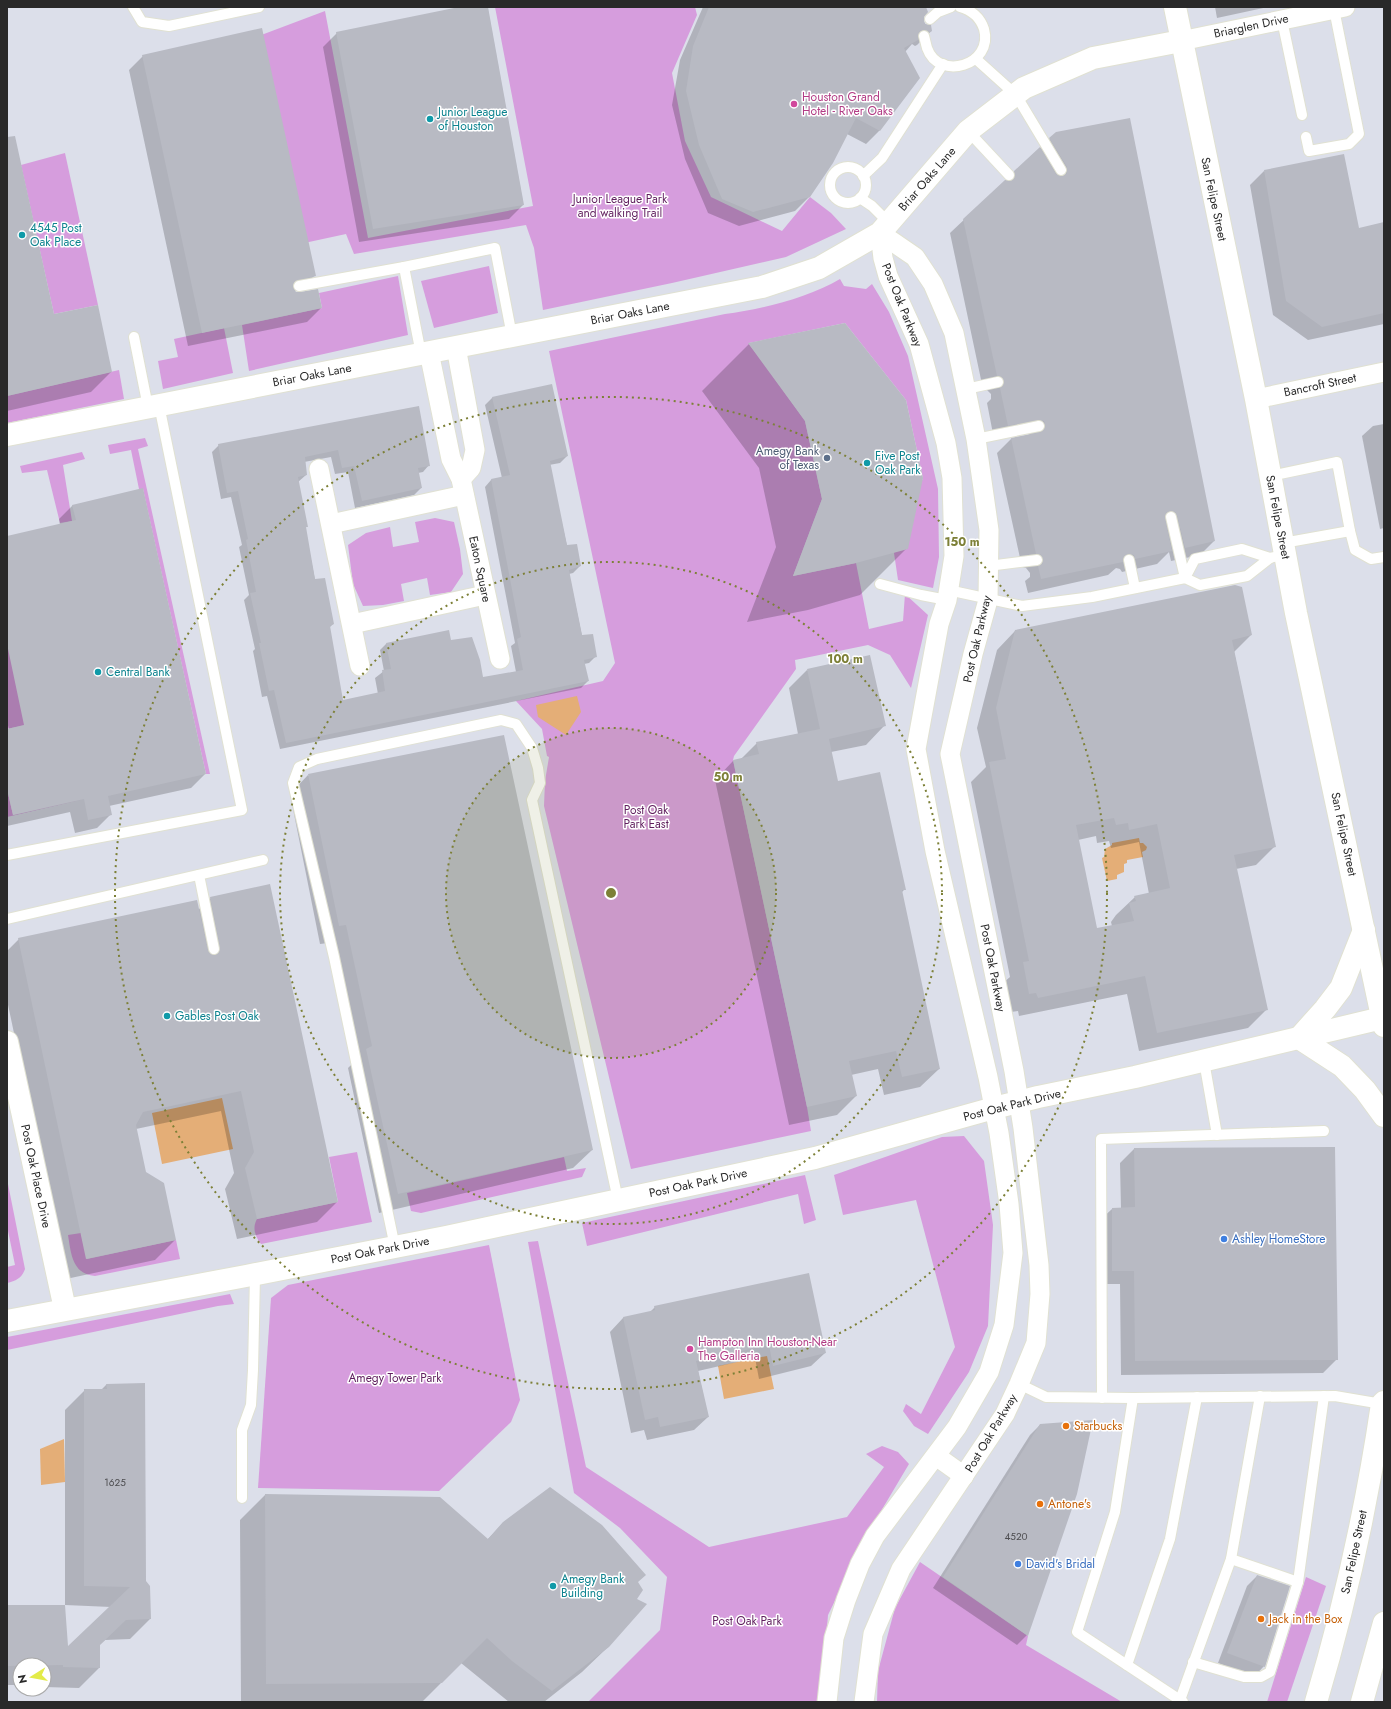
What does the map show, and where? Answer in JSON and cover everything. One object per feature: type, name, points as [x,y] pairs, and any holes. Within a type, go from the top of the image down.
[{"type":"street","name":"San Felipe Street","points":[[1175,7],[1256,398],[1270,476],[1279,552],[1296,613],[1383,1022]]},
{"type":"street","name":"Briarglen Drive","points":[[1181,41],[1339,8]]},
{"type":"street","name":"Briar Oaks Lane","points":[[7,435],[762,287],[819,268],[884,228],[968,131],[1024,88],[1093,58],[1181,41]]},
{"type":"street","name":"Post Oak Parkway","points":[[864,1702],[873,1634],[901,1569],[1005,1414],[1036,1343],[1040,1294],[1039,1265],[1013,1063],[950,754],[973,654],[988,600],[989,530],[976,439],[954,333],[932,284],[915,257],[884,228]]},
{"type":"street","name":"Post Oak Parkway","points":[[827,1702],[834,1638],[846,1600],[860,1564],[875,1536],[957,1427],[989,1372],[1004,1325],[1012,1253],[1009,1204],[994,1108],[935,851],[916,749],[939,624],[947,595],[954,556],[952,478],[946,443],[919,344],[885,264],[884,228]]},
{"type":"street","points":[[331,524],[462,487],[471,468],[475,450],[456,347]]},
{"type":"street","name":"Eaton Square","points":[[425,353],[451,459],[462,487],[500,659]]},
{"type":"street","name":"Bancroft Street","points":[[1256,398],[1384,372]]},
{"type":"street","points":[[319,469],[360,666]]},
{"type":"street","points":[[352,624],[485,595]]},
{"type":"street","points":[[1364,930],[1341,988],[1332,1001],[1299,1038],[1342,1066],[1366,1090],[1384,1116]]},
{"type":"street","name":"Post Oak Park Drive","points":[[7,1321],[65,1309],[255,1275],[815,1158],[1019,1102],[1204,1061],[1299,1038],[1383,1022]]},
{"type":"street","name":"Post Oak Place Drive","points":[[7,1042],[65,1309]]},
{"type":"street","name":"San Felipe Street","points":[[1316,1702],[1329,1658],[1357,1546],[1383,1403]]},
{"type":"street","name":"Post Oak Parkway","points":[[936,1456],[964,1476]]},
{"type":"street","points":[[1365,1699],[1378,1666],[1384,1623]]},
{"type":"lane","points":[[133,7],[142,22],[169,26],[259,7]]},
{"type":"lane","points":[[930,19],[938,12],[951,7]]},
{"type":"lane","points":[[924,36],[927,49],[933,57],[942,64],[958,67],[968,64],[976,59],[982,51],[985,42],[985,33],[982,23],[976,15],[967,9],[960,7]]},
{"type":"lane","points":[[1306,137],[1309,151],[1349,144],[1360,134],[1339,8]]},
{"type":"lane","points":[[1282,20],[1302,114]]},
{"type":"lane","points":[[976,59],[1016,94],[1061,170]]},
{"type":"lane","points":[[863,176],[882,158],[942,64]]},
{"type":"lane","points":[[968,131],[1009,175]]},
{"type":"lane","points":[[843,168],[854,168],[863,176],[866,188],[860,198],[850,203],[843,202],[834,196],[830,185],[834,174],[843,168]]},
{"type":"lane","points":[[860,198],[872,206],[884,228]]},
{"type":"lane","points":[[299,286],[404,267],[495,248],[512,336]]},
{"type":"lane","points":[[404,267],[425,353]]},
{"type":"lane","points":[[7,855],[242,810],[153,406],[134,337]]},
{"type":"lane","points":[[966,389],[998,382]]},
{"type":"lane","points":[[976,439],[1039,426]]},
{"type":"lane","points":[[1270,476],[1337,462],[1355,550],[1371,559],[1384,557]]},
{"type":"lane","points":[[1172,517],[1185,578]]},
{"type":"lane","points":[[880,584],[921,595],[947,595],[1022,606],[1092,597],[1185,578],[1200,585],[1247,576],[1279,552],[1350,531]]},
{"type":"lane","points":[[1185,578],[1195,559],[1242,549],[1279,552]]},
{"type":"lane","points":[[988,566],[1037,560]]},
{"type":"lane","points":[[1130,560],[1135,588]]},
{"type":"lane","points":[[395,1246],[334,957],[293,783],[299,767],[317,759],[501,720],[516,724],[532,748],[538,768],[540,783],[532,800],[618,1200]]},
{"type":"lane","points":[[7,919],[264,860]]},
{"type":"lane","points":[[199,875],[214,949]]},
{"type":"lane","points":[[1204,1061],[1217,1135]]},
{"type":"lane","points":[[1102,1398],[1101,1139],[1324,1131]]},
{"type":"lane","points":[[242,1498],[242,1430],[251,1405],[255,1275]]},
{"type":"lane","points":[[1019,1384],[1046,1397],[1133,1398],[1335,1396],[1383,1403]]},
{"type":"lane","points":[[1133,1398],[1115,1512],[1077,1632],[1181,1701],[1230,1559],[1260,1396]]},
{"type":"lane","points":[[1194,1662],[1244,1677],[1261,1677],[1270,1672],[1298,1582],[1324,1396]]},
{"type":"lane","points":[[1127,1665],[1170,1539],[1197,1397]]},
{"type":"lane","points":[[1230,1559],[1298,1582]]},
{"type":"green space","name":"Junior League Park and walking Trail","points":[[495,7],[695,7],[697,15],[672,73],[685,141],[711,197],[782,231],[810,197],[831,213],[846,229],[786,257],[543,310],[534,248],[526,225],[354,254],[346,234],[295,245],[253,38],[325,11],[368,238],[533,206]]},
{"type":"green space","points":[[65,153],[98,305],[54,314],[21,165]]},
{"type":"green space","points":[[489,266],[498,313],[434,328],[421,281]]},
{"type":"green space","points":[[398,276],[408,335],[249,371],[242,325],[322,308],[319,293]]},
{"type":"green space","name":"Post Oak Park East","points":[[840,279],[844,286],[866,289],[872,284],[889,312],[908,356],[938,489],[939,557],[933,588],[898,580],[894,553],[923,478],[906,400],[845,323],[749,343],[805,421],[822,499],[793,576],[856,563],[869,629],[903,621],[905,594],[928,615],[911,688],[890,655],[868,645],[795,660],[796,669],[734,756],[733,760],[811,1131],[631,1169],[544,806],[545,781],[549,757],[547,756],[542,729],[516,701],[603,681],[615,663],[549,351],[769,306],[814,292]]},
{"type":"green space","points":[[224,328],[233,373],[163,389],[158,361],[178,357],[174,339]]},
{"type":"green space","points":[[119,370],[124,399],[7,423],[7,396]]},
{"type":"green space","points":[[145,438],[148,446],[138,449],[210,774],[206,774],[143,489],[139,489],[131,450],[110,454],[108,445]]},
{"type":"green space","points":[[82,452],[85,459],[63,465],[72,521],[60,523],[47,470],[22,473],[20,466]]},
{"type":"green space","points":[[435,518],[454,522],[460,549],[463,574],[451,592],[430,595],[427,578],[401,584],[404,601],[383,605],[363,606],[353,584],[348,545],[366,533],[390,527],[393,547],[419,542],[415,522]]},
{"type":"green space","points":[[7,644],[40,722],[7,729]]},
{"type":"green space","points":[[7,789],[13,815],[84,799],[7,817]]},
{"type":"green space","points":[[964,1136],[984,1161],[993,1225],[988,1326],[969,1372],[928,1434],[914,1426],[903,1411],[906,1404],[921,1414],[955,1347],[916,1200],[843,1215],[834,1175],[942,1137]]},
{"type":"green space","points":[[357,1152],[372,1222],[261,1244],[255,1232],[255,1222],[257,1219],[338,1202],[329,1157]]},
{"type":"green space","points":[[564,1157],[567,1171],[586,1168],[582,1177],[421,1213],[411,1211],[407,1193]]},
{"type":"green space","points":[[805,1175],[816,1220],[804,1224],[798,1194],[587,1246],[582,1223]]},
{"type":"green space","points":[[7,1179],[25,1269],[18,1279],[7,1283],[7,1267],[15,1265],[7,1226]]},
{"type":"green space","points":[[81,1233],[87,1259],[176,1240],[180,1259],[95,1276],[87,1274],[77,1267],[70,1249],[68,1235]]},
{"type":"green space","name":"Post Oak Park","points":[[538,1241],[586,1467],[709,1547],[847,1517],[884,1467],[866,1454],[882,1446],[898,1452],[909,1464],[868,1533],[828,1615],[821,1702],[588,1702],[660,1630],[667,1577],[620,1528],[574,1493],[528,1242]]},
{"type":"green space","name":"Amegy Tower Park","points":[[489,1245],[520,1400],[511,1422],[439,1491],[258,1488],[271,1298],[288,1285]]},
{"type":"green space","points":[[230,1294],[234,1304],[218,1306],[7,1350],[7,1337]]},
{"type":"green space","points":[[920,1562],[1028,1636],[1026,1645],[1122,1702],[877,1702],[878,1671],[895,1608]]},
{"type":"green space","points":[[1306,1577],[1326,1586],[1287,1702],[1267,1702]]},
{"type":"shaded area","points":[[577,696],[581,712],[566,735],[538,717],[536,705]]},
{"type":"shaded area","points":[[1139,838],[1140,843],[1143,843],[1147,847],[1146,850],[1142,852],[1143,857],[1127,860],[1127,863],[1124,864],[1124,872],[1117,875],[1117,879],[1107,881],[1102,858],[1104,857],[1105,849],[1112,845],[1112,843]]},
{"type":"shaded area","points":[[222,1098],[233,1149],[162,1164],[152,1113]]},
{"type":"shaded area","points":[[767,1356],[774,1389],[724,1399],[718,1366]]},
{"type":"shaded area","points":[[64,1439],[65,1482],[41,1485],[40,1449]]},
{"type":"building","name":"Junior League of Houston","points":[[459,7],[488,7],[524,205],[373,229],[336,32]]},
{"type":"building","name":"Houston Grand Hotel - River Oaks","points":[[709,7],[926,7],[928,12],[924,17],[924,21],[925,24],[931,25],[932,31],[929,33],[925,30],[920,31],[918,40],[904,48],[920,78],[880,131],[856,118],[833,163],[810,197],[753,212],[722,199],[699,145],[686,91],[693,46]]},
{"type":"building","points":[[262,28],[316,276],[295,281],[293,288],[296,292],[318,289],[322,308],[202,333],[142,55]]},
{"type":"building","points":[[1130,118],[1215,541],[1185,548],[1177,515],[1175,512],[1170,511],[1166,513],[1165,518],[1172,551],[1135,559],[1134,555],[1128,554],[1123,558],[1123,562],[1041,579],[1038,566],[1043,563],[1043,559],[1040,554],[1036,554],[1011,438],[1041,432],[1045,428],[1045,424],[1044,421],[1038,420],[1008,426],[1000,388],[1004,384],[1004,380],[1000,376],[997,376],[963,219],[1005,180],[1010,181],[1014,179],[1014,171],[1040,147],[1056,174],[1061,176],[1065,175],[1067,173],[1067,167],[1049,138],[1056,132]]},
{"type":"building","name":"4545 Post Oak Place","points":[[15,136],[54,314],[98,305],[112,372],[7,396],[7,137]]},
{"type":"building","points":[[1344,154],[1359,228],[1384,222],[1384,313],[1322,327],[1286,301],[1264,170]]},
{"type":"building","name":"Five Post Oak Park","points":[[845,323],[906,400],[923,478],[908,549],[856,563],[793,576],[822,499],[805,421],[748,343]]},
{"type":"building","points":[[552,384],[568,456],[550,461],[567,545],[577,544],[581,566],[569,570],[582,635],[593,634],[597,657],[584,660],[589,681],[286,743],[274,690],[269,691],[259,643],[261,643],[250,593],[256,592],[246,540],[248,539],[238,491],[227,493],[218,444],[419,406],[430,466],[418,468],[422,488],[362,501],[354,466],[342,468],[338,450],[305,457],[307,475],[298,477],[308,527],[306,527],[315,579],[325,578],[334,624],[330,626],[343,700],[385,691],[382,670],[391,669],[386,643],[449,630],[451,640],[472,637],[480,660],[483,677],[523,670],[517,639],[521,637],[491,479],[510,475],[492,397]]},
{"type":"building","name":"Central Bank","points":[[143,488],[206,774],[108,796],[112,815],[88,820],[84,799],[13,815],[7,789],[7,729],[24,725],[7,644],[7,536],[76,520],[72,505]]},
{"type":"building","points":[[1235,585],[1242,587],[1252,635],[1232,640],[1276,847],[1234,855],[1268,1010],[1157,1033],[1145,976],[1038,998],[1036,993],[1029,994],[1023,962],[1029,961],[989,762],[1006,759],[996,708],[1015,630]],"holes":[[[1114,818],[1116,825],[1128,823],[1129,830],[1157,824],[1170,888],[1134,896],[1136,901],[1129,903],[1134,921],[1097,928],[1076,825]]]},
{"type":"building","points":[[870,655],[886,726],[829,739],[838,781],[880,772],[906,890],[902,890],[940,1069],[902,1077],[896,1051],[849,1061],[857,1096],[807,1107],[733,760],[759,754],[756,742],[820,729],[807,669]]},
{"type":"building","points":[[504,735],[593,1150],[398,1194],[366,1049],[372,1046],[346,925],[339,926],[308,774]]},
{"type":"building","name":"Gables Post Oak","points":[[270,884],[338,1202],[257,1219],[245,1168],[254,1152],[241,1091],[143,1112],[136,1125],[146,1172],[164,1183],[176,1240],[86,1259],[18,938],[197,900],[208,950],[212,955],[216,955],[220,951],[220,948],[210,897]]},
{"type":"building","name":"Ashley HomeStore","points":[[1335,1147],[1338,1360],[1135,1361],[1134,1271],[1112,1271],[1112,1208],[1135,1207],[1134,1148]]},
{"type":"building","name":"Hampton Inn Houston-Near The Galleria","points":[[809,1273],[826,1353],[773,1366],[769,1345],[696,1361],[709,1417],[660,1427],[658,1417],[645,1420],[623,1317],[655,1310],[654,1306]]},
{"type":"building","points":[[145,1383],[146,1581],[150,1586],[151,1619],[126,1620],[100,1645],[100,1668],[52,1665],[52,1657],[12,1657],[12,1666],[7,1666],[7,1605],[65,1605],[68,1646],[130,1587],[84,1586],[84,1389],[107,1389],[106,1384]]},
{"type":"building","points":[[1093,1420],[1077,1494],[1028,1636],[943,1577],[1040,1424]]},
{"type":"building","points":[[550,1487],[602,1525],[646,1575],[638,1582],[643,1590],[637,1599],[647,1604],[609,1647],[552,1691],[512,1661],[487,1638],[442,1683],[266,1684],[265,1494],[440,1497],[488,1539],[503,1522]]},
{"type":"building","name":"Jack in the Box","points":[[1257,1575],[1290,1586],[1265,1667],[1227,1653]]},
{"type":"place","name":"Houston Grand Hotel - River Oaks","points":[[794,104]]},
{"type":"place","name":"Junior League of Houston","points":[[430,119]]},
{"type":"place","name":"4545 Post Oak Place","points":[[22,235]]},
{"type":"place","name":"Amegy Bank of Texas","points":[[827,458]]},
{"type":"place","name":"Five Post Oak Park","points":[[867,463]]},
{"type":"place","name":"Central Bank","points":[[98,672]]},
{"type":"place","name":"Gables Post Oak","points":[[167,1016]]},
{"type":"place","name":"Ashley HomeStore","points":[[1224,1239]]},
{"type":"place","name":"Hampton Inn Houston-Near The Galleria","points":[[690,1349]]},
{"type":"place","name":"Starbucks","points":[[1066,1426]]},
{"type":"place","name":"Antone's","points":[[1040,1504]]},
{"type":"place","name":"David's Bridal","points":[[1018,1564]]},
{"type":"place","name":"Amegy Bank Building","points":[[553,1586]]},
{"type":"place","name":"Jack in the Box","points":[[1261,1619]]}]
